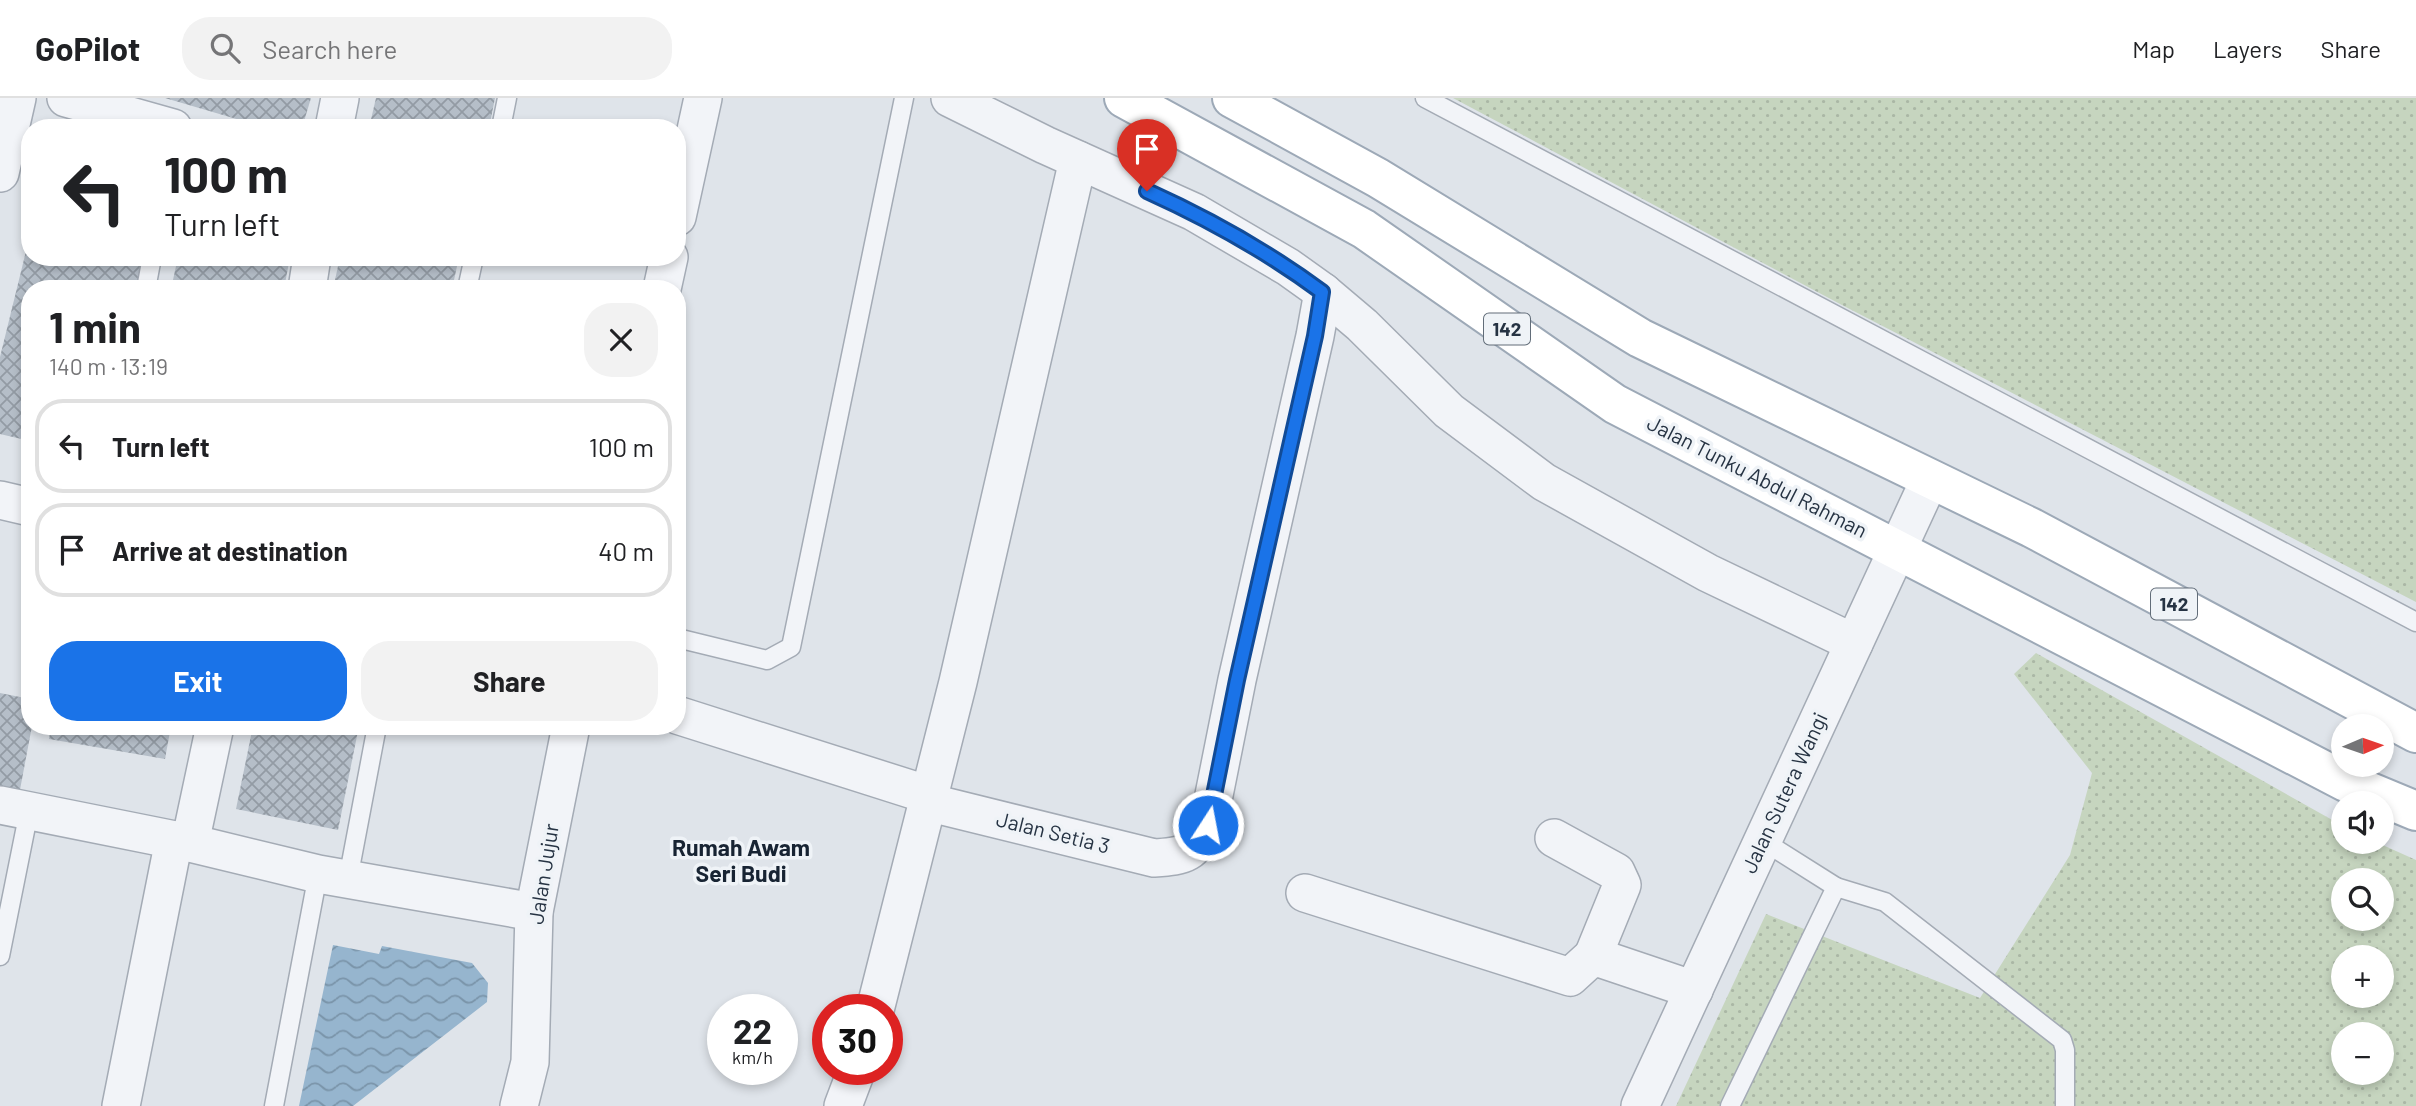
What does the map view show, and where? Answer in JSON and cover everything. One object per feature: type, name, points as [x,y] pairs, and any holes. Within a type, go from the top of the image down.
[{"type":"main road","name":"Jalan Tunku Abdul Rahman","points":[[1124,98],[1364,229],[1615,404],[2346,782],[2416,811]]},
{"type":"main road","name":"142","points":[[1232,98],[1378,178],[1640,338],[2032,528],[2416,733]]},
{"type":"street","points":[[0,173],[17,98]]},
{"type":"street","points":[[66,98],[141,119]]},
{"type":"street","points":[[336,119],[340,98]]},
{"type":"street","points":[[686,176],[703,98]]},
{"type":"street","points":[[950,98],[1194,212],[1288,267],[1362,325],[1449,411],[1544,482],[1708,573],[1854,643]]},
{"type":"street","points":[[879,994],[958,682],[1078,160]]},
{"type":"street","name":"Jalan Setia 3","points":[[686,718],[928,799],[1154,858],[1180,857],[1197,845],[1208,825],[1237,680],[1315,336],[1322,292]]},
{"type":"street","name":"Jalan Sutera Wangi","points":[[1640,1106],[1930,479]]},
{"type":"street","points":[[0,500],[21,505]]},
{"type":"street","points":[[121,1106],[182,841],[212,735]]},
{"type":"street","name":"Jalan Jujur","points":[[519,1106],[530,1062],[534,912],[569,735]]},
{"type":"street","points":[[14,808],[182,841],[333,877],[534,912]]},
{"type":"street","points":[[1305,893],[1570,977],[1593,956],[1622,885],[1616,872],[1554,838]]},
{"type":"street","points":[[1593,956],[1694,990]]},
{"type":"street","points":[[843,1106],[851,1085]]},
{"type":"lane","points":[[503,119],[507,98]]},
{"type":"lane","points":[[686,640],[767,660],[791,647],[904,98]]},
{"type":"lane","points":[[1425,98],[2416,622]]},
{"type":"lane","points":[[274,1106],[333,877],[374,735]]},
{"type":"lane","points":[[0,956],[14,808]]},
{"type":"lane","points":[[1763,841],[1836,887],[1885,902],[2062,1040],[2065,1050],[2065,1106]]},
{"type":"lane","points":[[1730,1106],[1836,887]]},
{"type":"green space","points":[[1453,98],[2416,98],[2416,602],[1840,304]]},
{"type":"green space","points":[[2036,653],[2331,819],[2331,854],[2394,854],[2394,850],[2416,860],[2416,1106],[1676,1106],[1766,914],[1980,998],[2070,855],[2092,773],[2014,674]]},
{"type":"water","points":[[333,945],[379,954],[382,946],[472,963],[488,983],[487,1002],[353,1106],[299,1106]]},
{"type":"building","points":[[165,98],[311,98],[305,119],[236,119]]},
{"type":"building","points":[[376,98],[495,98],[491,119],[371,119]]},
{"type":"building","points":[[22,266],[146,266],[142,280],[21,280],[21,439],[0,434],[0,357]]},
{"type":"building","points":[[176,266],[288,266],[286,280],[173,280]]},
{"type":"building","points":[[338,266],[457,266],[454,280],[335,280]]},
{"type":"building","points":[[0,693],[21,697],[21,735],[30,735],[19,795],[0,791]]},
{"type":"building","points":[[50,735],[169,735],[165,759],[49,739]]},
{"type":"building","points":[[251,735],[357,735],[338,830],[236,809]]},
{"type":"district","name":"Rumah Awam Seri Budi","points":[[741,861]]},
{"type":"route","points":[[1147,191],[1194,212],[1288,267],[1322,292],[1315,336],[1237,680],[1208,825]]}]
